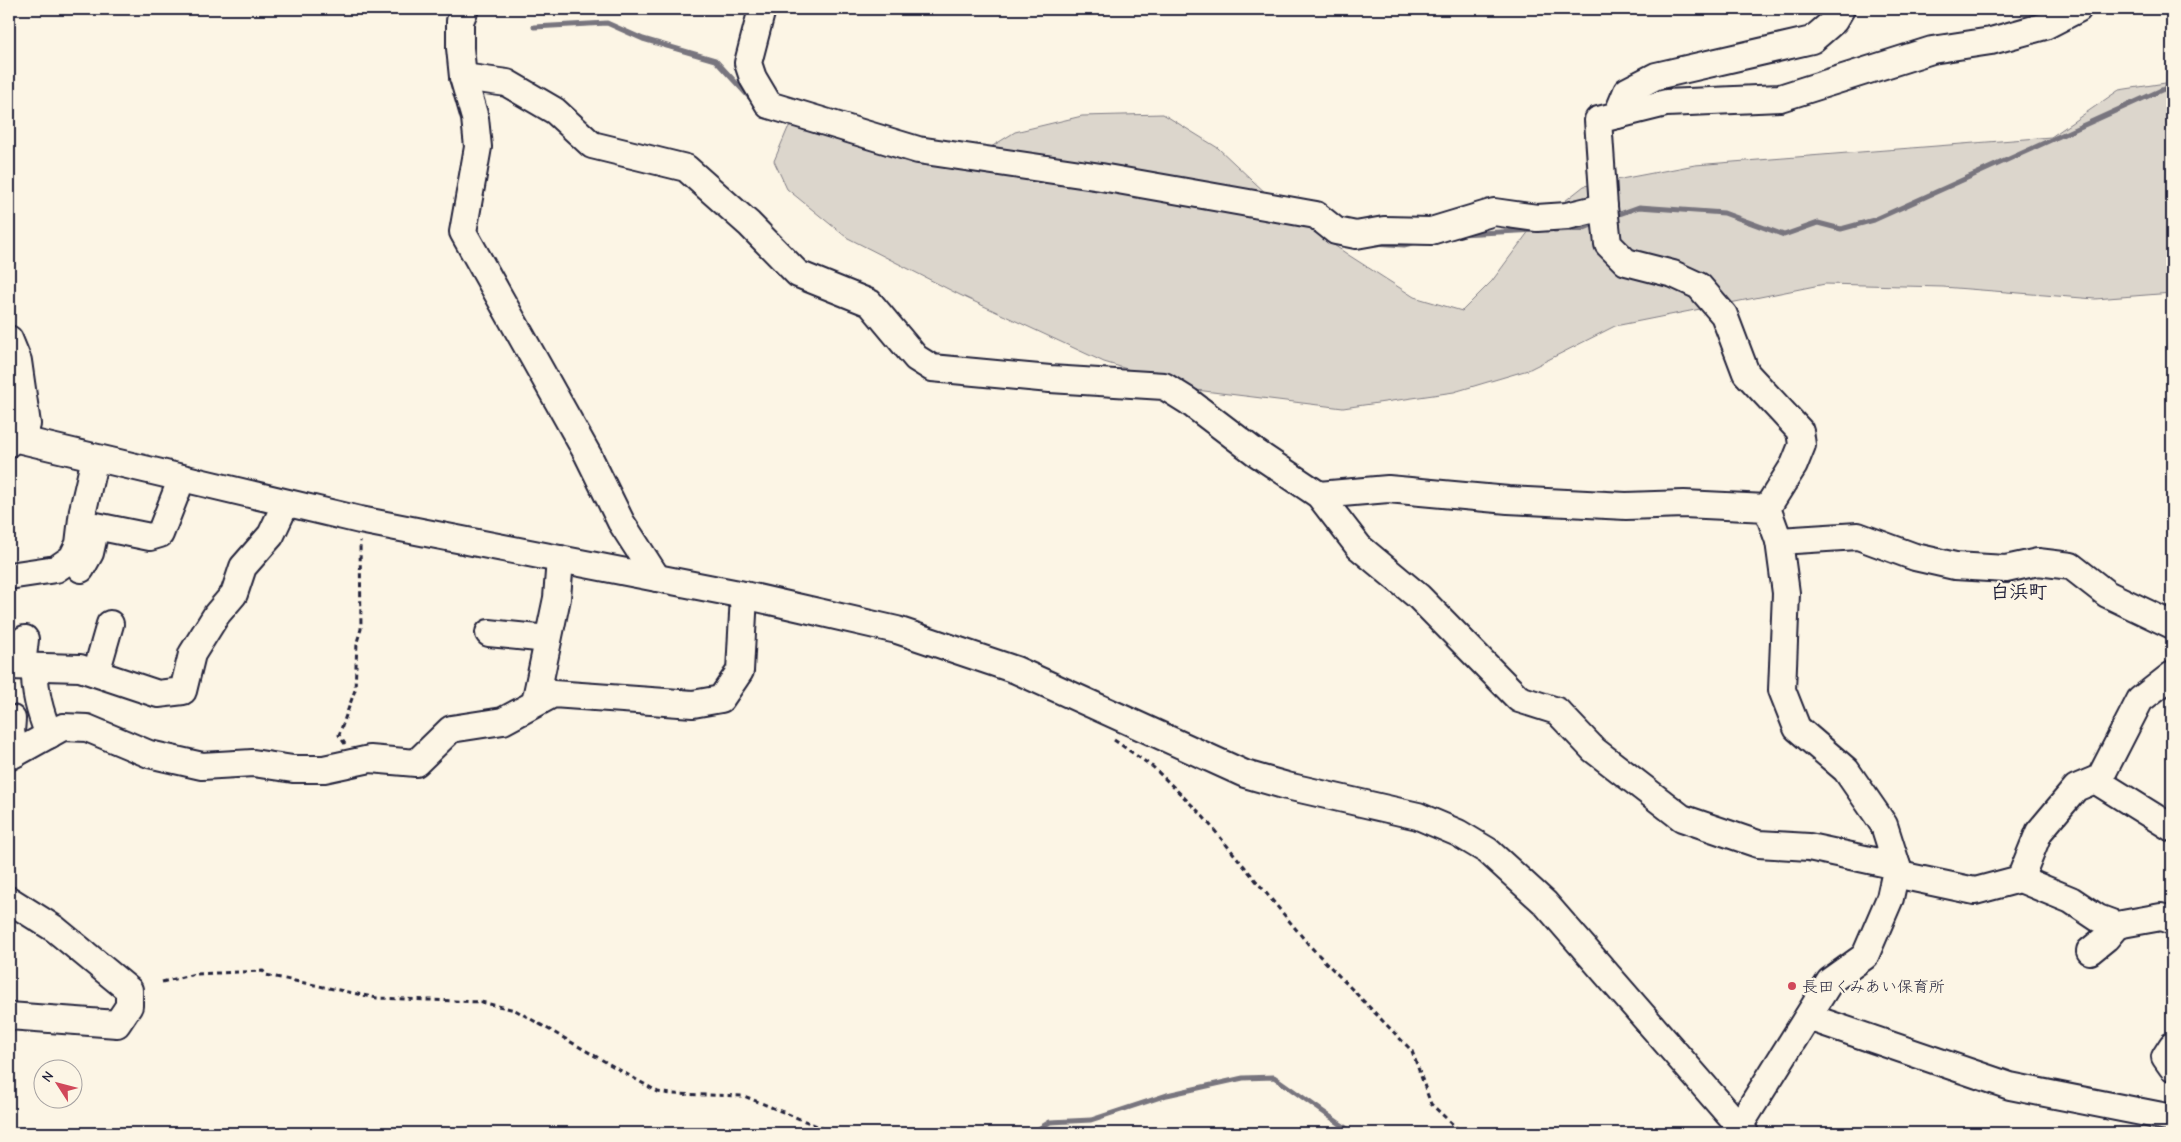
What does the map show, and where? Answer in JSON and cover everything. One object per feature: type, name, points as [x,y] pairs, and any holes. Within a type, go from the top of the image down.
[{"type":"street","points":[[464,9],[460,21],[460,48],[463,77],[475,118],[478,147],[463,232],[588,455],[621,522],[657,578]]},
{"type":"street","points":[[762,9],[748,63],[753,78],[769,105],[918,150],[1101,177],[1316,215],[1336,231],[1356,235],[1384,230],[1431,230],[1494,212],[1537,218],[1567,216],[1605,217]]},
{"type":"street","points":[[1617,115],[1627,91],[1656,76],[1812,40],[1834,21],[1840,9]]},
{"type":"street","points":[[1767,508],[1794,465],[1802,446],[1800,431],[1746,372],[1724,314],[1698,286],[1672,274],[1626,262],[1608,244],[1598,120],[1666,103],[1780,98],[1932,50],[1991,41],[2045,26],[2078,9]]},
{"type":"street","points":[[463,77],[507,83],[555,112],[592,146],[686,168],[749,224],[798,274],[870,303],[916,358],[932,368],[1050,379],[1164,386],[1188,401],[1255,452],[1319,495],[1359,547],[1419,597],[1519,699],[1557,711],[1594,750],[1682,818],[1758,844],[1809,847],[1975,891],[2020,879],[2071,900],[2098,918],[2117,925],[2161,918],[2172,920]]},
{"type":"street","points":[[9,339],[18,361],[28,424],[11,439]]},
{"type":"street","points":[[11,439],[360,520],[744,595],[896,630],[946,645],[1016,670],[1245,774],[1288,786],[1418,816],[1458,833],[1488,851],[1545,903],[1741,1130],[1830,981],[1865,956],[1890,898],[1896,870],[1884,825],[1846,770],[1797,728],[1782,690],[1786,594],[1779,541],[1767,508]]},
{"type":"street","points":[[9,576],[56,569],[72,558],[80,544],[83,510],[95,458]]},
{"type":"street","points":[[81,569],[90,553],[96,526],[150,537],[160,534],[182,478]]},
{"type":"street","points":[[1319,495],[1388,489],[1626,506],[1684,504],[1767,508]]},
{"type":"street","points":[[22,666],[80,668],[158,694],[183,691],[192,654],[217,614],[234,594],[243,567],[271,535],[286,503]]},
{"type":"street","points":[[1779,541],[1858,536],[1915,557],[1955,566],[2006,569],[2038,562],[2071,566],[2107,594],[2172,625]]},
{"type":"street","points":[[535,702],[557,598],[560,559]]},
{"type":"street","points":[[12,719],[13,755],[63,727],[87,728],[149,754],[202,766],[253,762],[293,770],[324,769],[370,759],[416,762],[451,729],[503,721],[552,694],[693,704],[721,700],[740,670],[744,595]]},
{"type":"street","points":[[96,673],[110,624]]},
{"type":"street","points":[[489,633],[548,639]]},
{"type":"street","points":[[25,639],[22,666],[36,694],[39,711],[49,736]]},
{"type":"street","points":[[2098,782],[2140,700],[2172,675]]},
{"type":"street","points":[[2020,879],[2039,832],[2076,788],[2095,780],[2172,828]]},
{"type":"street","points":[[9,900],[55,929],[129,990],[129,1006],[117,1024],[9,1016]]},
{"type":"street","points":[[2090,951],[2106,938],[2117,925]]},
{"type":"street","points":[[1808,1017],[2010,1086],[2159,1122]]},
{"type":"street","points":[[2172,1046],[2165,1057],[2172,1066]]},
{"type":"path","points":[[356,762],[339,735],[355,690],[357,642],[361,629],[360,520]]},
{"type":"path","points":[[1113,740],[1153,766],[1201,814],[1309,945],[1412,1051],[1431,1104],[1462,1133]]},
{"type":"path","points":[[162,982],[195,974],[263,971],[266,975],[377,998],[481,1002],[515,1010],[658,1092],[744,1096],[834,1133]]},
{"type":"shaded area","points":[[2172,82],[2172,293],[2095,299],[1943,287],[1825,284],[1615,326],[1528,370],[1454,392],[1343,408],[1196,390],[1104,362],[960,295],[846,237],[787,189],[774,161],[788,128],[818,117],[967,162],[1015,132],[1082,116],[1163,114],[1218,148],[1287,213],[1350,256],[1414,297],[1462,311],[1492,281],[1532,227],[1584,186],[1695,165],[2051,137],[2119,90]]},
{"type":"waterway","points":[[534,27],[607,23],[643,39],[715,60],[752,100]]},
{"type":"waterway","points":[[1614,216],[1639,207],[1724,213],[1784,235],[1818,223],[1841,229],[1874,220],[2166,88],[2172,80]]},
{"type":"waterway","points":[[1554,230],[1582,229],[1599,222]]},
{"type":"waterway","points":[[1461,234],[1538,230]]},
{"type":"waterway","points":[[1375,243],[1404,245],[1416,242]]},
{"type":"waterway","points":[[1032,1133],[1050,1122],[1091,1120],[1167,1095],[1243,1078],[1274,1077],[1353,1133]]},
{"type":"place","name":"長田くみあい保育所","points":[[1792,986]]},
{"type":"district","name":"白浜町","points":[[2019,591]]}]
